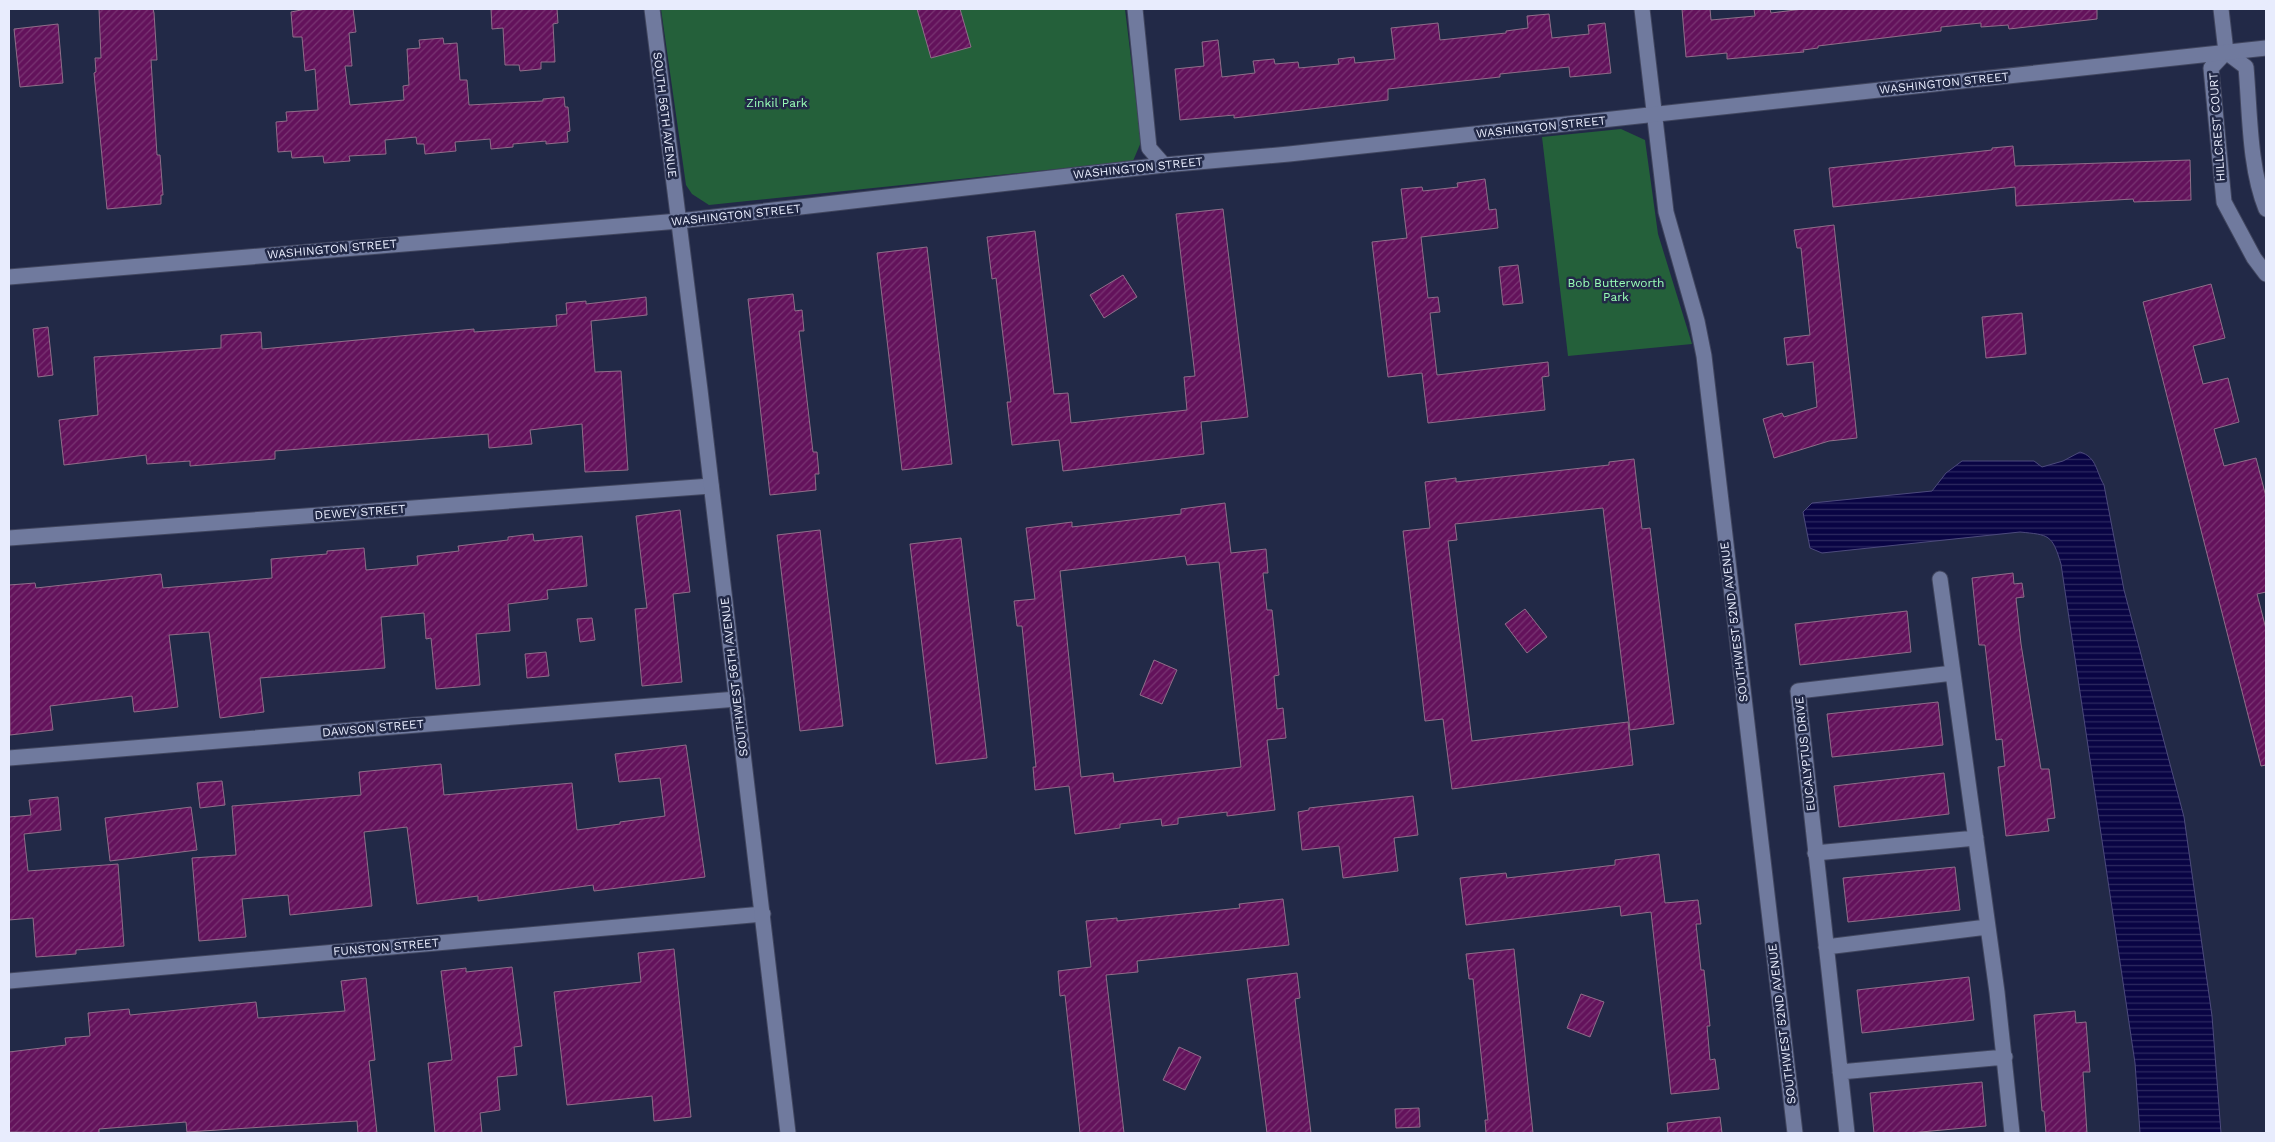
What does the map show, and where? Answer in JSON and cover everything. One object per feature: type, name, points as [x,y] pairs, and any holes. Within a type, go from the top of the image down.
[{"type":"street","name":"SOUTH 56TH AVENUE","points":[[652,9],[679,221]]},
{"type":"street","points":[[1135,9],[1149,148],[1164,165]]},
{"type":"street","name":"SOUTHWEST 52ND AVENUE","points":[[1642,9],[1653,115],[1666,212],[1697,321],[1704,356],[1795,1133]]},
{"type":"street","points":[[2222,9],[2226,52],[2246,67],[2250,125],[2260,193],[2266,209]]},
{"type":"street","name":"WASHINGTON STREET","points":[[9,277],[679,221],[1164,165],[1289,154],[2266,48]]},
{"type":"street","name":"HILLCREST COURT","points":[[2226,52],[2211,68],[2224,202],[2254,258],[2266,274]]},
{"type":"street","name":"SOUTHWEST 56TH AVENUE","points":[[679,221],[788,1133]]},
{"type":"street","name":"DEWEY STREET","points":[[9,538],[711,486]]},
{"type":"street","points":[[1940,579],[2005,1057],[2012,1133]]},
{"type":"street","name":"EUCALYPTUS DRIVE","points":[[1847,1133],[1798,691],[1953,674]]},
{"type":"street","name":"DAWSON STREET","points":[[9,758],[737,699]]},
{"type":"street","points":[[1815,853],[1976,838]]},
{"type":"street","name":"FUNSTON STREET","points":[[9,980],[763,914]]},
{"type":"street","points":[[1826,947],[1987,927]]},
{"type":"street","points":[[1840,1072],[2005,1057]]},
{"type":"green space","name":"Zinkil Park","points":[[661,9],[1125,9],[1141,142],[1133,161],[709,205],[692,194],[686,185]]},
{"type":"green space","name":"Bob Butterworth Park","points":[[1621,129],[1645,140],[1658,234],[1692,344],[1568,356],[1542,137]]},
{"type":"shaded area","points":[[2080,452],[2086,454],[2093,461],[2104,485],[2124,590],[2184,817],[2212,1016],[2221,1133],[2140,1133],[2135,1063],[2061,564],[2052,541],[2037,534],[2020,532],[1822,553],[1810,548],[1803,512],[1812,503],[1932,491],[1946,473],[1962,461],[2034,461],[2042,467],[2063,461]]},
{"type":"building","points":[[99,9],[153,9],[157,60],[151,60],[157,155],[160,155],[163,195],[161,195],[161,204],[107,209],[94,73],[96,72],[95,58],[101,58]]},
{"type":"building","points":[[306,9],[353,9],[356,32],[349,33],[352,66],[345,66],[350,105],[404,100],[403,86],[409,85],[407,49],[420,48],[419,40],[443,38],[444,44],[457,43],[460,80],[467,80],[469,105],[543,101],[543,99],[564,97],[565,107],[568,107],[570,131],[567,132],[568,142],[546,144],[546,141],[513,144],[513,147],[491,149],[490,139],[455,142],[456,151],[425,154],[424,144],[417,144],[416,137],[385,140],[386,154],[349,156],[350,161],[324,163],[323,156],[292,158],[291,151],[278,152],[276,122],[287,121],[286,112],[318,110],[315,69],[305,71],[302,37],[293,37],[291,12]]},
{"type":"building","points":[[491,9],[557,9],[558,23],[553,24],[555,62],[541,62],[541,69],[520,71],[519,65],[505,65],[503,28],[492,29]]},
{"type":"building","points":[[917,9],[960,9],[971,47],[931,58]]},
{"type":"building","points":[[1682,9],[1710,9],[1711,20],[1755,16],[1754,9],[1770,9],[1771,13],[1803,9],[2097,9],[2097,19],[2009,29],[2008,25],[1981,27],[1981,23],[1941,27],[1941,31],[1818,46],[1818,48],[1803,50],[1804,52],[1727,59],[1727,53],[1686,57]]},
{"type":"building","points":[[1549,14],[1552,38],[1589,34],[1588,25],[1605,23],[1611,73],[1570,77],[1569,67],[1500,74],[1500,77],[1388,89],[1388,100],[1234,118],[1234,115],[1180,120],[1175,69],[1204,66],[1202,42],[1218,40],[1222,77],[1255,73],[1253,61],[1274,59],[1275,64],[1298,62],[1299,68],[1339,64],[1338,59],[1354,57],[1355,63],[1395,59],[1391,28],[1438,23],[1440,40],[1506,33],[1506,31],[1528,28],[1527,16]]},
{"type":"building","points":[[58,24],[63,83],[20,87],[14,29]]},
{"type":"building","points":[[2013,146],[2015,166],[2190,160],[2191,200],[2134,202],[2133,199],[2016,206],[2015,187],[1833,207],[1829,168]]},
{"type":"building","points":[[1485,179],[1489,210],[1496,209],[1498,228],[1421,237],[1428,298],[1438,297],[1440,312],[1430,313],[1437,375],[1548,362],[1549,376],[1542,377],[1545,410],[1428,423],[1422,373],[1388,377],[1372,242],[1407,238],[1401,189],[1422,187],[1423,191],[1458,187],[1457,183]]},
{"type":"building","points":[[1223,209],[1248,417],[1201,422],[1204,454],[1063,471],[1059,440],[1012,445],[1007,402],[1011,402],[996,278],[992,279],[987,237],[1035,231],[1054,394],[1068,393],[1071,423],[1187,410],[1184,377],[1195,376],[1176,214]]},
{"type":"building","points":[[1834,225],[1857,438],[1829,441],[1774,458],[1763,419],[1782,413],[1784,417],[1817,407],[1813,362],[1787,365],[1784,338],[1810,335],[1801,248],[1797,248],[1794,230]]},
{"type":"building","points":[[927,247],[952,464],[902,470],[877,253]]},
{"type":"building","points":[[1518,265],[1523,303],[1503,305],[1499,267]]},
{"type":"building","points":[[1123,275],[1137,297],[1104,318],[1090,295]]},
{"type":"building","points":[[2211,284],[2225,338],[2193,346],[2203,384],[2228,378],[2239,422],[2214,429],[2224,466],[2256,458],[2266,497],[2266,592],[2257,594],[2266,629],[2266,765],[2261,766],[2143,302]]},
{"type":"building","points":[[793,294],[795,311],[802,310],[804,331],[799,331],[813,452],[817,452],[819,474],[815,474],[816,490],[770,495],[748,299]]},
{"type":"building","points":[[646,297],[647,315],[591,321],[595,372],[621,371],[628,470],[585,472],[582,424],[530,430],[532,444],[489,448],[488,434],[275,451],[275,459],[190,466],[190,461],[147,464],[146,455],[64,465],[59,420],[98,415],[94,357],[221,348],[221,335],[261,332],[262,349],[474,329],[474,332],[557,326],[556,315],[567,314],[566,303],[586,301],[586,304]]},
{"type":"building","points":[[2022,313],[2026,354],[1986,358],[1982,317]]},
{"type":"building","points":[[48,327],[53,375],[38,377],[33,329]]},
{"type":"building","points":[[1634,459],[1642,529],[1650,528],[1674,724],[1630,730],[1603,508],[1455,524],[1457,540],[1448,541],[1472,741],[1628,722],[1633,765],[1452,789],[1443,719],[1425,721],[1403,531],[1430,528],[1425,482],[1456,478],[1456,482],[1609,465],[1609,462]]},
{"type":"building","points":[[1225,503],[1231,553],[1266,549],[1268,573],[1263,573],[1267,610],[1272,610],[1279,675],[1274,676],[1277,709],[1283,708],[1286,738],[1267,740],[1275,810],[1227,816],[1227,812],[1178,818],[1178,824],[1162,826],[1161,819],[1120,824],[1120,828],[1075,834],[1069,786],[1035,790],[1033,767],[1036,767],[1022,626],[1017,626],[1014,601],[1035,599],[1026,528],[1072,522],[1072,527],[1181,514],[1181,509]],"holes":[[[1185,556],[1187,565],[1219,562],[1241,767],[1114,782],[1113,773],[1081,777],[1060,571]]]},
{"type":"building","points":[[680,510],[690,592],[673,594],[682,682],[642,686],[635,609],[647,608],[636,516]]},
{"type":"building","points":[[820,530],[843,726],[800,731],[777,535]]},
{"type":"building","points":[[533,534],[534,541],[582,536],[587,586],[547,590],[548,599],[508,604],[510,631],[476,634],[480,685],[436,689],[431,638],[426,639],[424,613],[381,617],[385,668],[260,678],[264,712],[220,718],[209,632],[169,635],[178,707],[134,712],[132,696],[50,706],[53,730],[10,735],[9,585],[35,583],[36,588],[161,574],[163,588],[272,578],[271,559],[327,554],[327,551],[364,548],[366,570],[418,565],[417,556],[459,551],[458,546],[508,540],[508,537]]},
{"type":"building","points":[[961,538],[987,758],[936,764],[910,544]]},
{"type":"building","points":[[2013,573],[2014,584],[2022,583],[2024,597],[2016,598],[2021,644],[2041,769],[2049,769],[2055,818],[2047,819],[2049,831],[2006,836],[1998,767],[2005,766],[2002,739],[1996,740],[1985,645],[1979,645],[1972,578]]},
{"type":"building","points":[[1525,609],[1547,637],[1527,653],[1505,624]]},
{"type":"building","points":[[1907,611],[1911,652],[1800,665],[1795,624]]},
{"type":"building","points":[[592,618],[595,640],[580,642],[577,619]]},
{"type":"building","points":[[546,652],[549,676],[527,678],[525,654]]},
{"type":"building","points":[[1154,660],[1177,670],[1162,704],[1140,695]]},
{"type":"building","points":[[1938,702],[1943,745],[1832,757],[1827,714]]},
{"type":"building","points":[[686,745],[705,877],[594,891],[593,885],[478,901],[478,896],[417,904],[407,827],[364,832],[372,906],[290,915],[288,895],[242,899],[246,937],[199,941],[192,858],[236,855],[232,806],[361,795],[359,772],[441,764],[444,795],[572,783],[577,830],[665,816],[660,778],[619,782],[615,754]]},
{"type":"building","points":[[1944,773],[1949,814],[1839,827],[1834,786]]},
{"type":"building","points":[[222,781],[225,805],[200,808],[197,783]]},
{"type":"building","points":[[1413,796],[1418,835],[1394,838],[1398,871],[1343,878],[1339,846],[1302,850],[1298,812],[1309,810],[1309,808]]},
{"type":"building","points":[[58,797],[61,830],[24,834],[28,871],[118,864],[124,946],[76,950],[76,954],[36,957],[33,918],[9,920],[9,817],[31,815],[29,800]]},
{"type":"building","points":[[191,807],[197,850],[110,861],[105,818]]},
{"type":"building","points":[[1659,854],[1665,903],[1698,900],[1701,924],[1696,924],[1701,970],[1704,970],[1710,1026],[1707,1026],[1710,1060],[1715,1059],[1719,1089],[1671,1094],[1651,912],[1621,916],[1620,906],[1466,925],[1460,878],[1506,873],[1507,878],[1615,865],[1615,860]]},
{"type":"building","points":[[1955,867],[1960,910],[1848,922],[1843,878]]},
{"type":"building","points":[[1283,899],[1289,945],[1137,961],[1138,972],[1106,975],[1124,1133],[1080,1133],[1065,995],[1060,996],[1058,971],[1091,967],[1086,921],[1117,918],[1117,921],[1240,908],[1239,904]]},
{"type":"building","points":[[674,949],[691,1117],[654,1121],[652,1096],[567,1105],[554,992],[641,982],[638,953]]},
{"type":"building","points":[[1514,949],[1533,1133],[1486,1133],[1485,1120],[1488,1120],[1473,979],[1469,979],[1466,954]]},
{"type":"building","points":[[512,967],[522,1046],[514,1047],[517,1075],[497,1077],[500,1110],[480,1113],[482,1133],[435,1133],[428,1063],[452,1060],[441,971],[466,968],[466,972]]},
{"type":"building","points":[[1297,973],[1300,998],[1295,999],[1311,1133],[1267,1133],[1247,979]]},
{"type":"building","points":[[1969,977],[1974,1020],[1862,1033],[1857,990]]},
{"type":"building","points":[[366,978],[375,1060],[369,1061],[377,1133],[358,1133],[357,1121],[187,1132],[186,1122],[99,1129],[99,1133],[9,1132],[9,1052],[66,1045],[65,1038],[90,1036],[88,1013],[129,1009],[130,1015],[256,1002],[258,1018],[345,1011],[341,981]]},
{"type":"building","points":[[1581,994],[1604,1002],[1590,1037],[1567,1028]]},
{"type":"building","points":[[2075,1011],[2076,1023],[2086,1022],[2090,1072],[2083,1072],[2087,1133],[2046,1133],[2044,1111],[2042,1111],[2034,1015]]},
{"type":"building","points":[[1179,1047],[1201,1057],[1185,1090],[1163,1080]]},
{"type":"building","points":[[1982,1082],[1986,1126],[1910,1133],[1874,1133],[1870,1093]]},
{"type":"building","points":[[1419,1108],[1420,1127],[1396,1128],[1395,1109]]},
{"type":"building","points":[[1720,1117],[1722,1133],[1668,1133],[1667,1123]]}]
